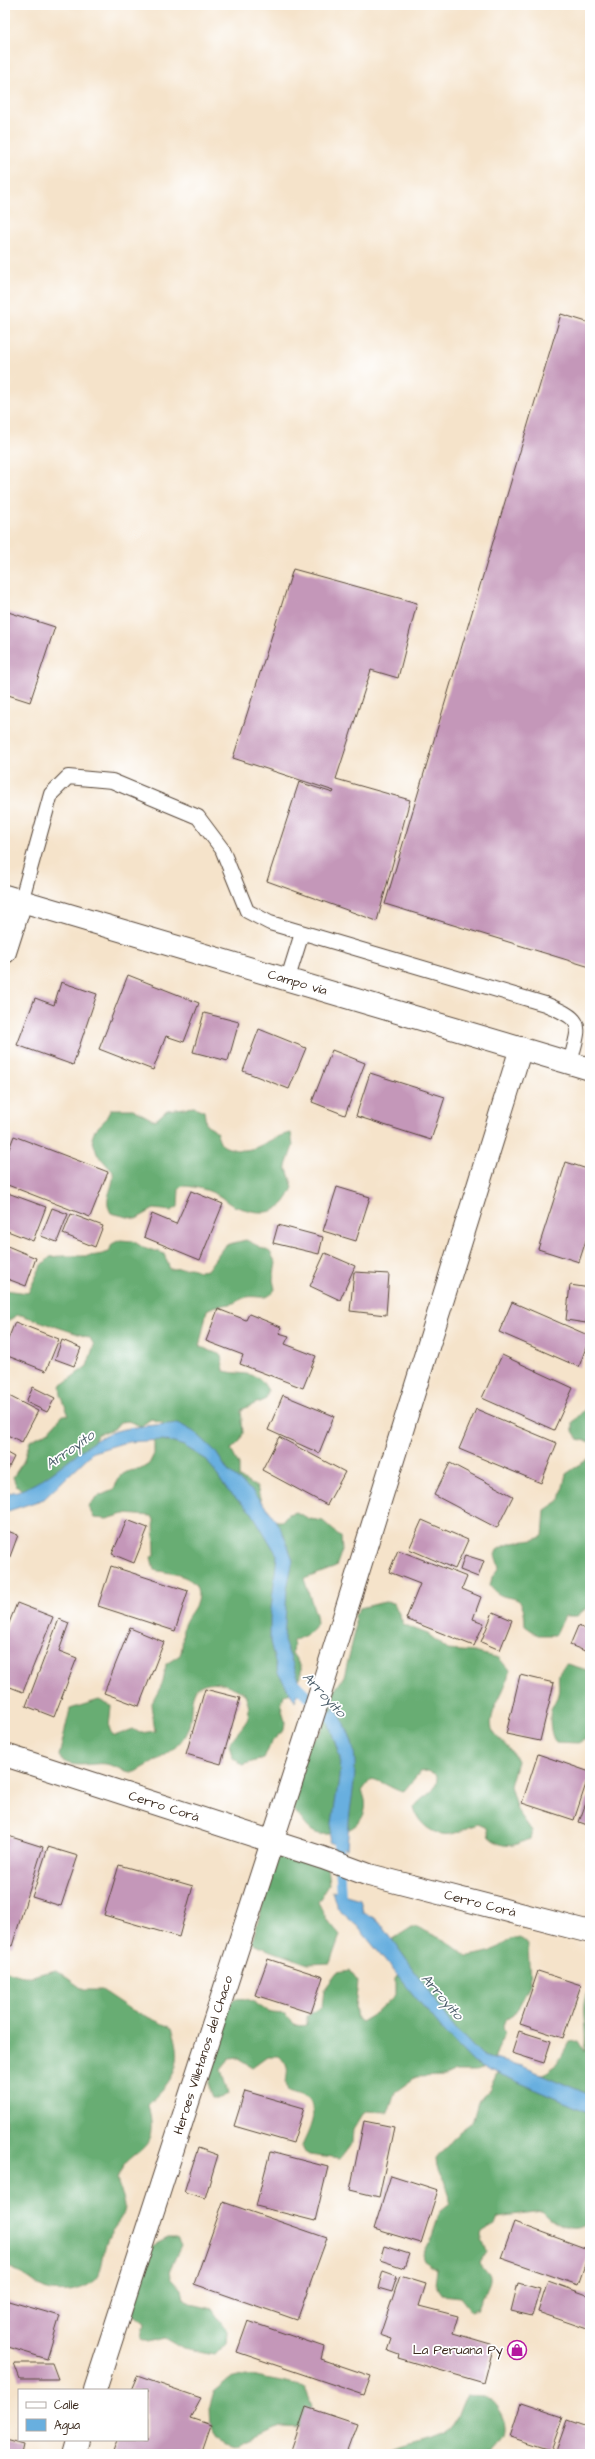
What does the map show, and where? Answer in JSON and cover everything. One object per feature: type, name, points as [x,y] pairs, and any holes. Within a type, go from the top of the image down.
[{"type":"street","points":[[5,952],[13,899]]},
{"type":"street","name":"Campo vía","points":[[13,899],[288,978],[580,1066]]},
{"type":"street","name":"Heroes Villetanos del Chaco","points":[[94,2389],[325,1678],[522,1048]]},
{"type":"street","name":"Cerro Corá","points":[[5,1755],[323,1858],[369,1875],[590,1932]]},
{"type":"street","points":[[74,2454],[78,2441]]},
{"type":"lane","points":[[13,899],[51,794],[68,777],[112,781],[198,817],[222,849],[247,911],[270,923],[545,1004],[568,1014],[575,1020],[579,1029],[580,1066]]},
{"type":"lane","points":[[288,978],[302,933]]},
{"type":"green space","points":[[194,1107],[204,1111],[206,1124],[214,1129],[221,1144],[236,1150],[245,1150],[260,1146],[274,1138],[291,1133],[293,1146],[286,1166],[293,1187],[283,1204],[269,1212],[253,1211],[234,1206],[207,1190],[182,1186],[179,1189],[178,1207],[171,1211],[154,1209],[136,1219],[111,1213],[108,1197],[113,1172],[97,1154],[92,1138],[95,1130],[105,1120],[111,1109],[133,1109],[153,1120],[157,1119],[167,1110]]},
{"type":"green space","points":[[120,1240],[133,1241],[144,1248],[164,1254],[170,1269],[191,1268],[199,1271],[207,1270],[225,1245],[246,1240],[270,1252],[276,1263],[273,1280],[275,1289],[272,1293],[266,1297],[245,1298],[232,1303],[215,1306],[207,1310],[200,1343],[201,1347],[221,1355],[224,1371],[255,1376],[260,1379],[268,1391],[266,1399],[241,1410],[243,1433],[240,1441],[231,1450],[239,1465],[239,1478],[257,1487],[264,1510],[267,1515],[276,1521],[282,1521],[288,1514],[296,1512],[310,1519],[323,1521],[341,1537],[342,1550],[336,1567],[304,1579],[316,1615],[317,1623],[308,1634],[293,1641],[292,1653],[301,1667],[301,1676],[292,1691],[284,1695],[281,1705],[285,1722],[284,1730],[271,1742],[264,1758],[243,1765],[232,1757],[229,1744],[246,1722],[248,1717],[248,1703],[245,1694],[227,1685],[214,1682],[202,1685],[196,1689],[192,1700],[188,1729],[177,1745],[170,1752],[136,1772],[106,1764],[74,1765],[63,1761],[59,1756],[70,1709],[99,1700],[111,1706],[109,1727],[112,1735],[117,1735],[133,1729],[140,1733],[155,1731],[151,1705],[163,1682],[166,1664],[180,1655],[184,1625],[197,1601],[198,1592],[196,1586],[191,1581],[185,1577],[154,1570],[151,1557],[155,1555],[154,1520],[152,1516],[124,1514],[107,1519],[94,1518],[88,1506],[97,1497],[113,1490],[121,1475],[129,1471],[141,1469],[149,1464],[154,1454],[154,1437],[163,1423],[151,1419],[141,1426],[128,1421],[120,1422],[114,1429],[98,1434],[89,1450],[59,1477],[22,1490],[16,1485],[13,1477],[23,1462],[30,1441],[49,1431],[63,1415],[69,1416],[61,1395],[60,1386],[87,1366],[94,1345],[90,1338],[21,1315],[17,1315],[5,1323],[5,1290],[28,1293],[41,1266],[50,1257],[102,1254],[109,1252],[112,1244]]},
{"type":"green space","points":[[590,1390],[590,1442],[578,1439],[573,1431],[573,1422],[585,1409]]},
{"type":"green space","points":[[588,1459],[590,1460],[590,1605],[577,1616],[565,1616],[555,1635],[538,1635],[525,1626],[522,1605],[514,1598],[496,1593],[490,1586],[492,1577],[499,1567],[495,1555],[497,1550],[503,1546],[516,1542],[533,1540],[543,1536],[545,1510],[560,1500],[566,1474]]},
{"type":"green space","points":[[385,1602],[394,1603],[404,1625],[428,1634],[448,1650],[474,1652],[499,1658],[509,1670],[506,1684],[495,1707],[491,1722],[494,1733],[511,1751],[517,1761],[510,1786],[517,1810],[532,1831],[530,1839],[509,1846],[499,1844],[489,1837],[487,1828],[478,1824],[458,1832],[448,1834],[442,1834],[429,1829],[420,1820],[414,1808],[433,1790],[437,1782],[437,1775],[428,1771],[420,1772],[403,1792],[371,1779],[362,1791],[365,1800],[363,1816],[359,1822],[346,1831],[318,1834],[307,1826],[293,1809],[308,1743],[321,1732],[325,1724],[329,1698],[344,1677],[355,1632],[355,1615],[360,1608]]},
{"type":"green space","points":[[568,1664],[590,1671],[590,1737],[578,1743],[556,1742],[552,1736],[550,1726],[550,1712],[559,1690],[559,1674],[563,1667]]},
{"type":"green space","points":[[283,1852],[327,1867],[329,1884],[318,1902],[326,1918],[340,1935],[330,1963],[308,1964],[255,1945],[252,1942],[275,1862]]},
{"type":"green space","points":[[412,1927],[417,1927],[446,1941],[467,1956],[495,1950],[514,1938],[523,1940],[528,1945],[530,1984],[520,2005],[513,2015],[505,2020],[502,2028],[506,2032],[493,2064],[474,2071],[456,2071],[445,2076],[416,2077],[395,2092],[388,2113],[366,2112],[363,2114],[354,2129],[353,2142],[340,2159],[309,2155],[303,2151],[302,2146],[311,2123],[313,2110],[308,2099],[288,2091],[286,2066],[284,2061],[279,2056],[267,2056],[252,2067],[238,2058],[229,2059],[221,2069],[228,2094],[220,2098],[212,2098],[209,2090],[211,2065],[230,2002],[236,1999],[247,1999],[269,2012],[285,2014],[289,2020],[297,2025],[307,2025],[307,2016],[322,2007],[324,1990],[337,1973],[350,1971],[358,1982],[355,2006],[357,2019],[361,2022],[376,2013],[395,1995],[395,1979],[402,1969],[390,1941]]},
{"type":"green space","points":[[5,1970],[20,1975],[31,1976],[56,1970],[84,1990],[102,1990],[132,2010],[172,2028],[176,2040],[177,2061],[175,2070],[165,2087],[148,2104],[151,2134],[148,2142],[123,2167],[117,2178],[125,2205],[124,2214],[107,2239],[102,2265],[95,2280],[84,2287],[70,2291],[57,2292],[45,2289],[17,2271],[5,2267]]},
{"type":"green space","points":[[590,1988],[590,2219],[578,2228],[572,2228],[559,2224],[542,2211],[498,2217],[495,2225],[482,2232],[481,2235],[487,2252],[480,2263],[490,2276],[490,2281],[478,2309],[471,2311],[460,2297],[441,2295],[435,2283],[437,2269],[423,2259],[422,2254],[432,2236],[440,2212],[450,2204],[450,2197],[446,2185],[438,2170],[436,2159],[459,2132],[472,2122],[478,2101],[488,2093],[497,2073],[543,2074],[557,2064],[569,2042],[578,2041],[584,2051],[584,2002]]},
{"type":"green space","points":[[168,2238],[177,2238],[181,2246],[170,2269],[171,2277],[182,2289],[184,2299],[190,2304],[212,2309],[227,2331],[226,2343],[214,2355],[184,2349],[165,2338],[149,2342],[141,2339],[144,2323],[133,2315],[135,2298],[152,2246]]},
{"type":"green space","points":[[246,2375],[306,2387],[312,2411],[303,2427],[279,2426],[236,2446],[217,2438],[211,2429],[210,2406],[214,2392],[230,2379]]},
{"type":"green space","points":[[467,2395],[483,2396],[488,2399],[497,2408],[503,2419],[505,2426],[504,2437],[491,2454],[386,2454],[401,2447],[445,2432],[453,2424]]},
{"type":"water","points":[[178,1423],[196,1433],[215,1451],[228,1471],[252,1491],[271,1513],[283,1533],[293,1560],[287,1589],[284,1641],[301,1685],[295,1701],[278,1673],[270,1642],[270,1618],[277,1555],[252,1513],[227,1490],[207,1460],[184,1446],[163,1440],[126,1442],[93,1452],[44,1499],[5,1512],[5,1493],[17,1491],[43,1479],[81,1450],[105,1435],[122,1429]]},
{"type":"water","points":[[334,1705],[344,1722],[354,1749],[355,1774],[347,1849],[329,1842],[339,1778],[340,1758],[329,1724]]},
{"type":"water","points":[[332,1891],[360,1899],[363,1912],[379,1921],[455,2028],[482,2056],[522,2066],[590,2095],[590,2113],[474,2063],[444,2032],[358,1927],[337,1908]]},
{"type":"building","points":[[561,314],[590,323],[590,967],[385,904]]},
{"type":"building","points":[[293,569],[417,603],[398,678],[371,670],[336,779],[410,800],[377,921],[267,881],[299,782],[333,793],[334,791],[233,758]]},
{"type":"building","points":[[5,611],[55,627],[30,702],[5,694]]},
{"type":"building","points":[[128,975],[199,1003],[184,1042],[166,1036],[153,1070],[99,1049]]},
{"type":"building","points":[[61,982],[97,994],[73,1065],[17,1045],[35,998],[54,1005]]},
{"type":"building","points":[[204,1013],[239,1022],[228,1061],[193,1052]]},
{"type":"building","points":[[259,1029],[306,1048],[289,1089],[243,1071]]},
{"type":"building","points":[[332,1050],[365,1063],[345,1115],[312,1102]]},
{"type":"building","points":[[370,1073],[445,1097],[431,1140],[356,1116]]},
{"type":"building","points":[[14,1136],[108,1172],[90,1217],[5,1184],[5,1159]]},
{"type":"building","points":[[566,1162],[590,1170],[590,1228],[579,1262],[538,1249]]},
{"type":"building","points":[[337,1187],[370,1197],[356,1241],[323,1231]]},
{"type":"building","points":[[191,1191],[223,1204],[200,1260],[144,1237],[152,1214],[176,1224]]},
{"type":"building","points":[[5,1192],[46,1207],[33,1241],[5,1230]]},
{"type":"building","points":[[52,1208],[68,1214],[57,1242],[41,1236]]},
{"type":"building","points":[[71,1214],[103,1226],[95,1247],[63,1234]]},
{"type":"building","points":[[278,1225],[323,1237],[319,1254],[273,1243]]},
{"type":"building","points":[[5,1245],[36,1258],[26,1286],[5,1278]]},
{"type":"building","points":[[325,1253],[355,1266],[340,1300],[310,1286]]},
{"type":"building","points":[[354,1272],[389,1274],[386,1315],[350,1311]]},
{"type":"building","points":[[570,1285],[590,1288],[586,1323],[566,1320]]},
{"type":"building","points":[[512,1302],[590,1336],[579,1367],[499,1332]]},
{"type":"building","points":[[218,1309],[246,1320],[249,1314],[281,1327],[279,1333],[289,1336],[285,1344],[316,1356],[303,1388],[240,1364],[243,1355],[206,1341]]},
{"type":"building","points":[[15,1322],[59,1339],[46,1371],[5,1355],[5,1347]]},
{"type":"building","points":[[62,1340],[81,1348],[74,1366],[55,1359]]},
{"type":"building","points":[[502,1355],[573,1388],[554,1430],[482,1398]]},
{"type":"building","points":[[33,1387],[55,1398],[47,1412],[26,1402]]},
{"type":"building","points":[[5,1394],[38,1411],[22,1442],[5,1434]]},
{"type":"building","points":[[283,1395],[334,1416],[319,1453],[268,1430]]},
{"type":"building","points":[[476,1409],[557,1443],[541,1483],[459,1449]]},
{"type":"building","points":[[279,1437],[345,1472],[327,1505],[262,1470]]},
{"type":"building","points":[[5,1452],[14,1457],[5,1475]]},
{"type":"building","points":[[450,1463],[513,1496],[497,1528],[434,1495]]},
{"type":"building","points":[[127,1520],[148,1528],[134,1563],[112,1554]]},
{"type":"building","points":[[422,1520],[468,1540],[455,1569],[409,1549]]},
{"type":"building","points":[[5,1530],[18,1535],[5,1570]]},
{"type":"building","points":[[398,1550],[467,1577],[462,1589],[481,1597],[473,1619],[484,1623],[474,1646],[406,1619],[420,1584],[389,1572]]},
{"type":"building","points":[[465,1555],[484,1561],[478,1577],[460,1570]]},
{"type":"building","points":[[111,1566],[188,1591],[175,1631],[98,1606]]},
{"type":"building","points":[[17,1603],[53,1617],[23,1692],[5,1685],[5,1633]]},
{"type":"building","points":[[493,1612],[512,1620],[500,1650],[481,1642]]},
{"type":"building","points":[[59,1619],[69,1623],[59,1651],[77,1658],[54,1717],[26,1706]]},
{"type":"building","points":[[578,1626],[590,1631],[590,1653],[570,1645]]},
{"type":"building","points":[[130,1628],[164,1642],[139,1706],[104,1693]]},
{"type":"building","points":[[520,1675],[554,1683],[540,1741],[506,1734]]},
{"type":"building","points":[[205,1689],[240,1698],[221,1764],[186,1754]]},
{"type":"building","points":[[538,1754],[590,1772],[574,1820],[522,1803]]},
{"type":"building","points":[[590,1792],[590,1826],[579,1822]]},
{"type":"building","points":[[5,1835],[43,1847],[12,1946],[5,1944]]},
{"type":"building","points":[[48,1847],[78,1856],[61,1906],[32,1897]]},
{"type":"building","points":[[119,1865],[193,1886],[179,1937],[104,1915]]},
{"type":"building","points":[[268,1959],[323,1977],[311,2013],[255,1995]]},
{"type":"building","points":[[538,1971],[581,1985],[563,2038],[520,2024]]},
{"type":"building","points":[[519,2031],[551,2041],[544,2063],[512,2053]]},
{"type":"building","points":[[245,2091],[304,2108],[293,2143],[234,2126]]},
{"type":"building","points":[[364,2121],[394,2127],[379,2197],[350,2190]]},
{"type":"building","points":[[198,2148],[218,2155],[205,2198],[184,2192]]},
{"type":"building","points":[[270,2152],[328,2167],[315,2221],[256,2206]]},
{"type":"building","points":[[391,2175],[438,2190],[421,2243],[374,2229]]},
{"type":"building","points":[[223,2202],[327,2238],[297,2320],[194,2284]]},
{"type":"building","points":[[514,2222],[590,2250],[578,2285],[501,2258]]},
{"type":"building","points":[[384,2246],[409,2254],[404,2268],[380,2260]]},
{"type":"building","points":[[383,2271],[397,2276],[392,2292],[378,2288]]},
{"type":"building","points":[[400,2276],[426,2284],[419,2306],[458,2316],[453,2333],[494,2345],[484,2383],[398,2358],[399,2355],[388,2351],[392,2339],[380,2335]]},
{"type":"building","points":[[548,2281],[590,2296],[590,2330],[538,2312]]},
{"type":"building","points":[[518,2283],[540,2289],[532,2316],[511,2311]]},
{"type":"building","points":[[5,2300],[60,2316],[47,2359],[5,2346]]},
{"type":"building","points":[[248,2321],[324,2347],[321,2359],[371,2376],[364,2395],[237,2352]]},
{"type":"building","points":[[14,2363],[52,2363],[58,2379],[20,2379]]},
{"type":"building","points":[[137,2376],[201,2398],[190,2418],[211,2425],[201,2454],[112,2454],[117,2441],[148,2441],[148,2389],[131,2389]]},
{"type":"building","points":[[521,2403],[563,2417],[551,2450],[510,2437]]},
{"type":"building","points":[[306,2407],[357,2424],[346,2454],[290,2454]]},
{"type":"building","points":[[567,2420],[590,2428],[590,2454],[555,2454]]},
{"type":"building","points":[[5,2440],[23,2445],[21,2454],[5,2454]]},
{"type":"waterway","name":"Arroyito","points":[[291,1680],[335,1722],[338,1729]]},
{"type":"waterway","name":"Arroyito","points":[[337,1831],[341,1898],[345,1904]]},
{"type":"place","name":"La Peruana Py","points":[[517,2350]]}]
